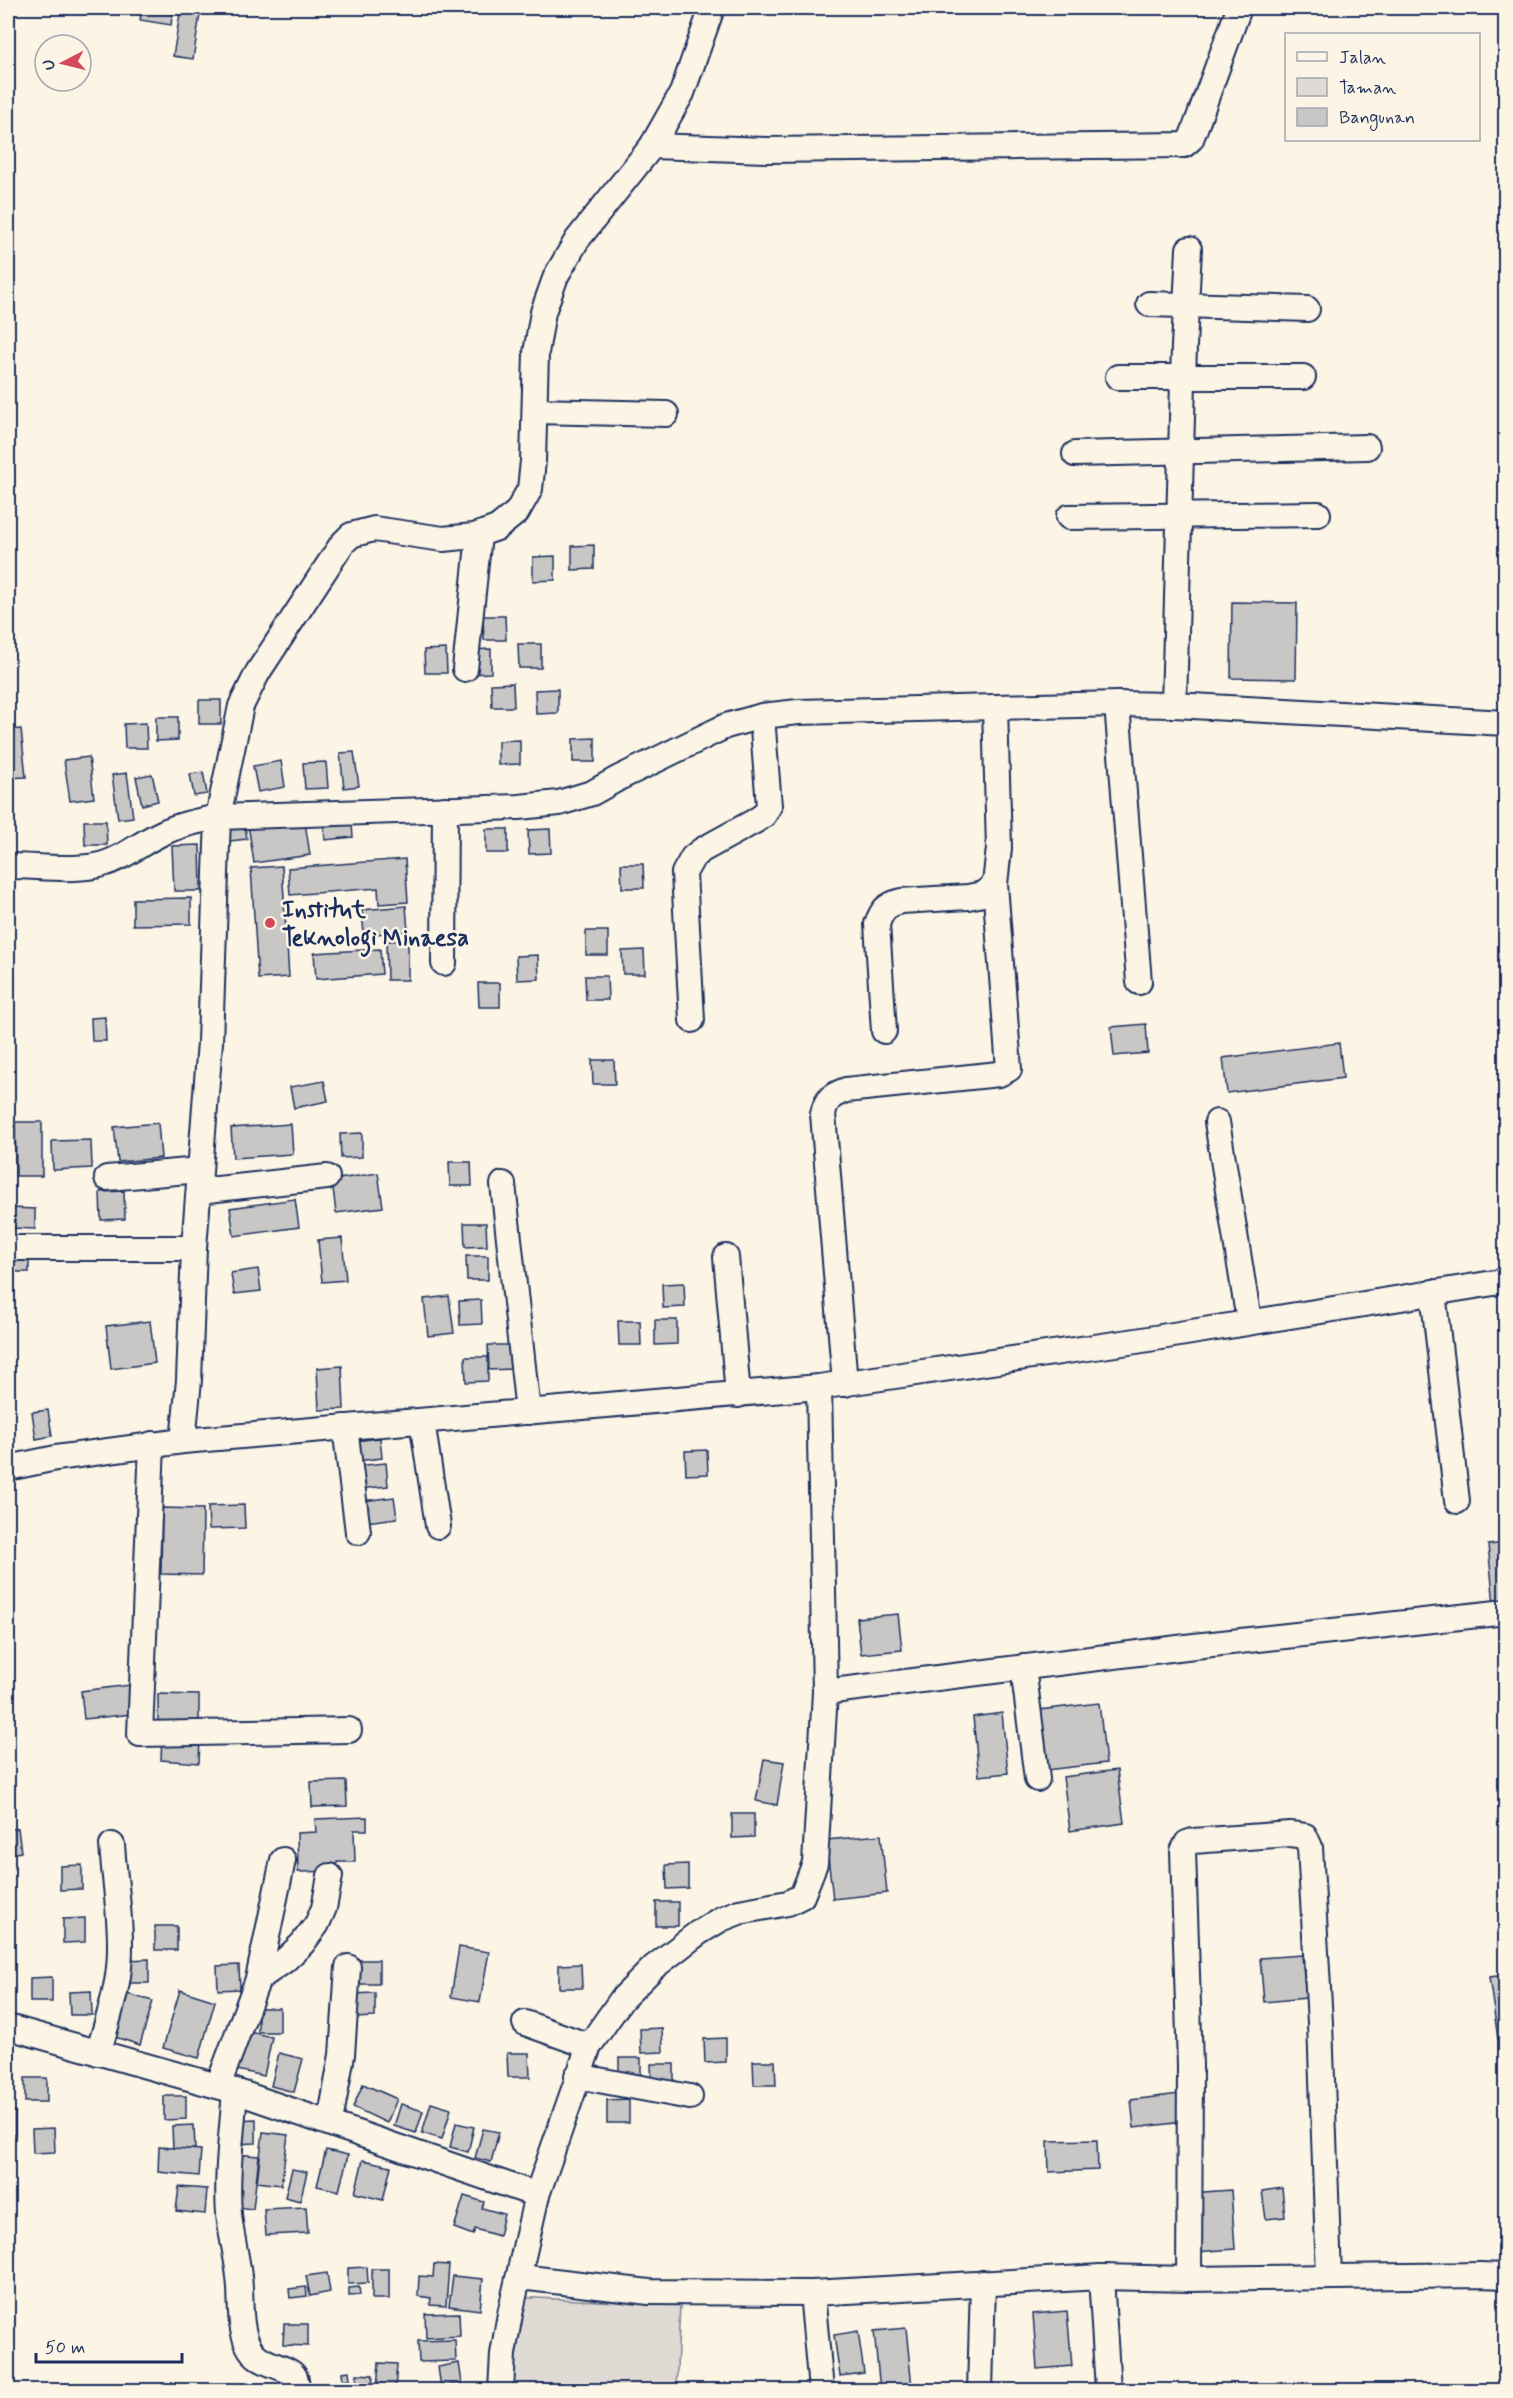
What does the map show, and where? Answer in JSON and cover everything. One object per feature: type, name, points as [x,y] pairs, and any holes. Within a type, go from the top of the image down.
[{"type":"street","points":[[183,1441],[189,1380],[194,1248],[210,1041],[218,816],[241,705],[258,672],[342,544],[351,535],[374,529],[443,539],[479,535],[497,528],[517,512],[530,489],[536,353],[543,312],[556,276],[577,240],[652,146],[682,93],[712,8]]},
{"type":"street","points":[[652,146],[766,150],[1184,144],[1191,139],[1239,8]]},
{"type":"street","points":[[1174,705],[1183,376],[1189,249]]},
{"type":"street","points":[[1149,304],[1186,303],[1307,309]]},
{"type":"street","points":[[1118,377],[1303,376]]},
{"type":"street","points":[[535,411],[666,414]]},
{"type":"street","points":[[1075,454],[1367,447]]},
{"type":"street","points":[[1069,517],[1318,514]]},
{"type":"street","points":[[465,669],[479,535]]},
{"type":"street","points":[[1117,704],[1139,982]]},
{"type":"street","points":[[8,866],[96,866],[112,861],[161,833],[218,816],[519,807],[570,800],[592,794],[619,778],[726,726],[762,716],[810,712],[1117,704],[1506,723]]},
{"type":"street","points":[[845,1384],[823,1114],[825,1104],[835,1094],[846,1090],[999,1074],[1009,1069],[995,884],[999,848],[995,707]]},
{"type":"street","points":[[692,1020],[684,873],[693,857],[755,821],[769,806],[762,716]]},
{"type":"street","points":[[444,963],[445,809]]},
{"type":"street","points":[[884,1031],[877,924],[888,904],[983,894],[995,884]]},
{"type":"street","points":[[1217,1122],[1249,1321]]},
{"type":"street","points":[[106,1178],[200,1181],[327,1177]]},
{"type":"street","points":[[503,1184],[528,1412]]},
{"type":"street","points":[[8,1248],[194,1248]]},
{"type":"street","points":[[726,1257],[738,1395]]},
{"type":"street","points":[[8,1468],[152,1444],[819,1388],[1136,1341],[1506,1281]]},
{"type":"street","points":[[1433,1292],[1457,1502]]},
{"type":"street","points":[[501,2391],[503,2354],[537,2195],[589,2046],[622,1999],[654,1967],[698,1933],[721,1919],[739,1912],[788,1903],[802,1896],[815,1863],[825,1692],[819,1388]]},
{"type":"street","points":[[422,1421],[438,1526]]},
{"type":"street","points":[[345,1427],[358,1532]]},
{"type":"street","points":[[152,1444],[140,1734],[349,1730]]},
{"type":"street","points":[[825,1692],[1506,1612]]},
{"type":"street","points":[[1023,1667],[1037,1779]]},
{"type":"street","points":[[1189,2279],[1190,2066],[1183,1851],[1188,1843],[1193,1841],[1290,1834],[1305,1836],[1310,1847],[1329,2277]]},
{"type":"street","points":[[98,2053],[110,2016],[118,1974],[120,1941],[112,1845]]},
{"type":"street","points":[[283,1860],[258,1978],[226,2089],[228,2196],[229,2216],[240,2280],[242,2327],[248,2345],[254,2355],[276,2367],[290,2371],[295,2377],[297,2391]]},
{"type":"street","points":[[258,1978],[290,1956],[317,1924],[324,1908],[330,1876]]},
{"type":"street","points":[[330,2122],[342,2055],[348,1967]]},
{"type":"street","points":[[525,2023],[589,2046]]},
{"type":"street","points":[[8,2027],[226,2089],[330,2122],[537,2195]]},
{"type":"street","points":[[577,2076],[690,2097]]},
{"type":"street","points":[[520,2277],[649,2292],[812,2293],[1101,2277],[1189,2279],[1506,2276]]},
{"type":"street","points":[[1101,2277],[1108,2391]]},
{"type":"street","points":[[980,2391],[983,2283]]},
{"type":"street","points":[[812,2293],[821,2391]]},
{"type":"green space","points":[[516,2297],[680,2305],[676,2390],[507,2390]]},
{"type":"building","points":[[142,8],[173,8],[171,25],[140,20]]},
{"type":"building","points":[[181,8],[201,8],[193,59],[173,56]]},
{"type":"building","points":[[594,545],[594,569],[572,570],[572,546]]},
{"type":"building","points":[[555,556],[555,580],[533,581],[533,557]]},
{"type":"building","points":[[1232,602],[1297,603],[1296,679],[1231,678]]},
{"type":"building","points":[[483,616],[505,616],[506,640],[484,640]]},
{"type":"building","points":[[518,644],[541,644],[541,668],[519,668]]},
{"type":"building","points":[[446,649],[447,673],[425,673],[424,650]]},
{"type":"building","points":[[491,649],[491,673],[470,674],[469,650]]},
{"type":"building","points":[[513,683],[514,707],[492,707],[491,684]]},
{"type":"building","points":[[558,689],[558,713],[536,714],[535,690]]},
{"type":"building","points":[[199,700],[221,700],[221,724],[199,724]]},
{"type":"building","points":[[156,717],[178,717],[178,740],[156,741]]},
{"type":"building","points":[[146,723],[147,748],[125,748],[124,724]]},
{"type":"building","points":[[21,729],[26,777],[8,778],[8,730]]},
{"type":"building","points":[[595,738],[595,762],[573,762],[573,739]]},
{"type":"building","points":[[520,740],[520,764],[498,765],[498,741]]},
{"type":"building","points":[[354,752],[359,786],[344,788],[340,753]]},
{"type":"building","points":[[89,757],[94,798],[70,801],[64,760]]},
{"type":"building","points":[[281,761],[285,787],[258,792],[253,766]]},
{"type":"building","points":[[326,762],[328,788],[305,789],[303,763]]},
{"type":"building","points":[[203,772],[207,794],[194,796],[190,774]]},
{"type":"building","points":[[127,773],[133,817],[118,819],[112,775]]},
{"type":"building","points":[[152,774],[158,801],[142,805],[136,777]]},
{"type":"building","points":[[351,813],[353,837],[325,840],[323,815]]},
{"type":"building","points":[[304,816],[310,855],[254,863],[248,824]]},
{"type":"building","points":[[244,819],[247,839],[230,841],[228,821]]},
{"type":"building","points":[[84,821],[106,821],[107,845],[85,845]]},
{"type":"building","points":[[486,829],[508,829],[508,853],[486,853]]},
{"type":"building","points":[[550,829],[551,853],[529,854],[528,830]]},
{"type":"building","points":[[200,845],[201,891],[174,891],[172,846]]},
{"type":"building","points":[[405,859],[408,902],[379,904],[378,888],[290,895],[288,868]]},
{"type":"building","points":[[621,864],[643,864],[644,888],[622,888]]},
{"type":"building","name":"Institut Teknologi Minaesa","points":[[282,866],[289,977],[258,979],[251,868]]},
{"type":"building","points":[[191,898],[191,924],[133,925],[133,899]]},
{"type":"building","points":[[406,906],[408,931],[364,935],[362,910]]},
{"type":"building","points":[[586,931],[608,931],[608,955],[586,955]]},
{"type":"building","points":[[408,940],[408,980],[387,980],[386,941]]},
{"type":"building","points":[[380,949],[382,974],[316,979],[314,953]]},
{"type":"building","points":[[644,950],[645,974],[623,974],[622,951]]},
{"type":"building","points":[[538,955],[539,979],[517,980],[516,956]]},
{"type":"building","points":[[585,976],[607,976],[608,1000],[586,1000]]},
{"type":"building","points":[[478,983],[500,983],[500,1007],[479,1007]]},
{"type":"building","points":[[105,1017],[106,1041],[92,1041],[91,1018]]},
{"type":"building","points":[[1146,1024],[1148,1053],[1114,1056],[1111,1027]]},
{"type":"building","points":[[1339,1043],[1343,1078],[1227,1093],[1223,1058]]},
{"type":"building","points":[[592,1060],[614,1060],[615,1084],[593,1084]]},
{"type":"building","points":[[324,1081],[328,1101],[294,1108],[290,1087]]},
{"type":"building","points":[[15,1122],[42,1122],[42,1176],[16,1176]]},
{"type":"building","points":[[158,1123],[161,1158],[118,1162],[114,1127]]},
{"type":"building","points":[[291,1124],[293,1154],[233,1158],[231,1128]]},
{"type":"building","points":[[362,1133],[362,1157],[341,1158],[340,1134]]},
{"type":"building","points":[[91,1140],[92,1168],[53,1170],[52,1141]]},
{"type":"building","points":[[449,1162],[471,1162],[472,1186],[450,1186]]},
{"type":"building","points":[[378,1173],[383,1207],[336,1213],[332,1180]]},
{"type":"building","points":[[124,1191],[125,1219],[101,1220],[100,1192]]},
{"type":"building","points":[[295,1199],[299,1227],[234,1236],[230,1208]]},
{"type":"building","points":[[12,1208],[35,1209],[35,1229],[11,1228]]},
{"type":"building","points":[[464,1223],[486,1223],[487,1246],[465,1247]]},
{"type":"building","points":[[342,1238],[346,1280],[322,1282],[318,1240]]},
{"type":"building","points":[[11,1250],[29,1250],[29,1272],[11,1272]]},
{"type":"building","points":[[466,1256],[488,1256],[488,1280],[467,1280]]},
{"type":"building","points":[[258,1269],[261,1291],[234,1294],[231,1273]]},
{"type":"building","points":[[684,1283],[685,1307],[663,1308],[662,1284]]},
{"type":"building","points":[[449,1296],[454,1333],[428,1336],[424,1299]]},
{"type":"building","points":[[481,1300],[482,1324],[460,1325],[459,1301]]},
{"type":"building","points":[[655,1320],[677,1320],[677,1344],[655,1345]]},
{"type":"building","points":[[150,1321],[155,1363],[111,1369],[106,1326]]},
{"type":"building","points":[[618,1321],[640,1321],[641,1345],[619,1345]]},
{"type":"building","points":[[488,1345],[510,1345],[511,1369],[489,1370]]},
{"type":"building","points":[[465,1357],[488,1357],[488,1381],[466,1382]]},
{"type":"building","points":[[342,1366],[344,1409],[319,1410],[317,1368]]},
{"type":"building","points":[[48,1410],[52,1436],[36,1439],[32,1412]]},
{"type":"building","points":[[380,1438],[382,1458],[357,1461],[355,1441]]},
{"type":"building","points":[[707,1450],[708,1474],[686,1475],[685,1451]]},
{"type":"building","points":[[386,1463],[388,1486],[358,1489],[356,1466]]},
{"type":"building","points":[[394,1497],[397,1518],[366,1522],[363,1501]]},
{"type":"building","points":[[244,1505],[245,1528],[209,1529],[208,1506]]},
{"type":"building","points":[[162,1508],[203,1509],[202,1575],[161,1574]]},
{"type":"building","points":[[1506,1543],[1506,1603],[1494,1604],[1488,1545]]},
{"type":"building","points":[[898,1614],[902,1650],[861,1654],[857,1618]]},
{"type":"building","points":[[130,1685],[133,1714],[84,1719],[81,1691]]},
{"type":"building","points":[[158,1694],[199,1695],[199,1727],[158,1726]]},
{"type":"building","points":[[1099,1703],[1106,1763],[1046,1770],[1039,1710]]},
{"type":"building","points":[[1002,1713],[1008,1773],[979,1776],[973,1717]]},
{"type":"building","points":[[162,1734],[200,1737],[199,1763],[161,1760]]},
{"type":"building","points":[[764,1759],[784,1762],[777,1805],[756,1801]]},
{"type":"building","points":[[1117,1770],[1124,1823],[1070,1831],[1063,1777]]},
{"type":"building","points":[[346,1781],[347,1806],[312,1807],[311,1782]]},
{"type":"building","points":[[732,1814],[754,1814],[754,1837],[732,1838]]},
{"type":"building","points":[[367,1817],[367,1830],[354,1830],[355,1862],[337,1862],[337,1871],[298,1872],[297,1833],[316,1832],[315,1819]]},
{"type":"building","points":[[18,1828],[21,1852],[8,1854],[8,1830]]},
{"type":"building","points":[[881,1835],[887,1893],[833,1899],[826,1840]]},
{"type":"building","points":[[688,1864],[688,1888],[667,1889],[666,1865]]},
{"type":"building","points":[[82,1865],[82,1889],[60,1890],[60,1866]]},
{"type":"building","points":[[656,1902],[678,1902],[678,1926],[656,1926]]},
{"type":"building","points":[[85,1918],[85,1942],[63,1943],[63,1919]]},
{"type":"building","points":[[155,1926],[177,1926],[177,1950],[155,1950]]},
{"type":"building","points":[[459,1947],[489,1952],[480,2002],[451,1997]]},
{"type":"building","points":[[1302,1955],[1306,1998],[1264,2002],[1260,1958]]},
{"type":"building","points":[[149,1959],[149,1983],[127,1983],[127,1960]]},
{"type":"building","points":[[356,1960],[379,1960],[379,1984],[357,1984]]},
{"type":"building","points":[[581,1964],[582,1988],[559,1988],[559,1965]]},
{"type":"building","points":[[239,1965],[240,1989],[218,1990],[217,1966]]},
{"type":"building","points":[[1506,1975],[1506,2038],[1498,2039],[1489,1977]]},
{"type":"building","points":[[52,1977],[52,2002],[30,2002],[30,1978]]},
{"type":"building","points":[[180,1990],[215,2001],[199,2058],[163,2048]]},
{"type":"building","points":[[91,1991],[92,2015],[70,2015],[69,1992]]},
{"type":"building","points":[[375,1993],[375,2017],[353,2018],[352,1994]]},
{"type":"building","points":[[127,1994],[153,2001],[140,2045],[115,2037]]},
{"type":"building","points":[[258,2008],[280,2008],[280,2032],[258,2032]]},
{"type":"building","points":[[662,2028],[663,2052],[641,2053],[640,2029]]},
{"type":"building","points":[[245,2031],[272,2037],[264,2076],[237,2070]]},
{"type":"building","points":[[726,2038],[726,2062],[705,2063],[704,2039]]},
{"type":"building","points":[[1506,2039],[1506,2079],[1504,2080],[1500,2040]]},
{"type":"building","points":[[279,2053],[303,2059],[294,2092],[271,2086]]},
{"type":"building","points":[[507,2053],[529,2053],[530,2077],[508,2077]]},
{"type":"building","points":[[619,2058],[641,2058],[641,2082],[619,2082]]},
{"type":"building","points":[[753,2061],[775,2061],[776,2085],[754,2085]]},
{"type":"building","points":[[651,2064],[674,2064],[674,2087],[652,2088]]},
{"type":"building","points":[[25,2078],[47,2078],[47,2102],[25,2102]]},
{"type":"building","points":[[363,2084],[397,2099],[387,2123],[353,2107]]},
{"type":"building","points":[[1179,2094],[1183,2122],[1134,2128],[1131,2100]]},
{"type":"building","points":[[164,2096],[186,2096],[186,2119],[164,2120]]},
{"type":"building","points":[[629,2099],[629,2123],[607,2123],[607,2100]]},
{"type":"building","points":[[431,2103],[451,2109],[442,2139],[422,2133]]},
{"type":"building","points":[[401,2104],[423,2111],[416,2133],[394,2126]]},
{"type":"building","points":[[8,2111],[15,2111],[15,2135],[8,2135]]},
{"type":"building","points":[[256,2119],[256,2143],[234,2144],[234,2120]]},
{"type":"building","points":[[456,2123],[474,2127],[468,2152],[450,2147]]},
{"type":"building","points":[[194,2125],[195,2149],[173,2150],[172,2126]]},
{"type":"building","points":[[54,2128],[55,2152],[33,2153],[32,2129]]},
{"type":"building","points":[[483,2129],[499,2132],[491,2162],[475,2158]]},
{"type":"building","points":[[263,2132],[288,2135],[281,2185],[257,2182]]},
{"type":"building","points":[[1097,2140],[1098,2170],[1049,2172],[1048,2141]]},
{"type":"building","points":[[159,2147],[201,2150],[199,2176],[158,2172]]},
{"type":"building","points":[[326,2150],[348,2155],[339,2191],[317,2186]]},
{"type":"building","points":[[235,2154],[259,2156],[253,2209],[229,2206]]},
{"type":"building","points":[[363,2160],[391,2166],[383,2200],[355,2193]]},
{"type":"building","points":[[292,2169],[307,2172],[300,2201],[285,2197]]},
{"type":"building","points":[[179,2187],[207,2189],[205,2214],[176,2211]]},
{"type":"building","points":[[1282,2188],[1285,2217],[1266,2219],[1262,2191]]},
{"type":"building","points":[[1231,2190],[1235,2249],[1195,2252],[1190,2193]]},
{"type":"building","points":[[464,2196],[484,2202],[482,2208],[504,2214],[499,2236],[475,2229],[473,2235],[454,2228]]},
{"type":"building","points":[[306,2207],[308,2233],[266,2235],[264,2209]]},
{"type":"building","points":[[434,2264],[449,2265],[446,2306],[430,2305],[431,2298],[418,2296],[419,2276],[433,2277]]},
{"type":"building","points":[[367,2267],[368,2283],[348,2284],[348,2268]]},
{"type":"building","points":[[372,2269],[389,2269],[389,2299],[372,2299]]},
{"type":"building","points":[[327,2273],[330,2292],[310,2296],[306,2276]]},
{"type":"building","points":[[453,2276],[483,2279],[480,2310],[449,2306]]},
{"type":"building","points":[[306,2287],[307,2296],[290,2298],[289,2289]]},
{"type":"building","points":[[359,2287],[360,2295],[349,2296],[349,2288]]},
{"type":"building","points":[[1067,2311],[1072,2366],[1037,2369],[1033,2314]]},
{"type":"building","points":[[459,2313],[460,2336],[426,2338],[425,2314]]},
{"type":"building","points":[[284,2324],[308,2324],[308,2346],[283,2345]]},
{"type":"building","points":[[906,2328],[912,2388],[880,2390],[874,2331]]},
{"type":"building","points":[[858,2331],[864,2373],[840,2376],[834,2335]]},
{"type":"building","points":[[455,2340],[456,2361],[419,2362],[418,2341]]},
{"type":"building","points":[[379,2363],[397,2364],[395,2390],[377,2390]]},
{"type":"building","points":[[459,2363],[462,2383],[441,2387],[438,2367]]},
{"type":"building","points":[[349,2371],[350,2380],[343,2381],[342,2372]]},
{"type":"building","points":[[357,2374],[373,2375],[372,2390],[356,2390]]},
{"type":"place","name":"Institut Teknologi Minaesa","points":[[270,923]]}]
